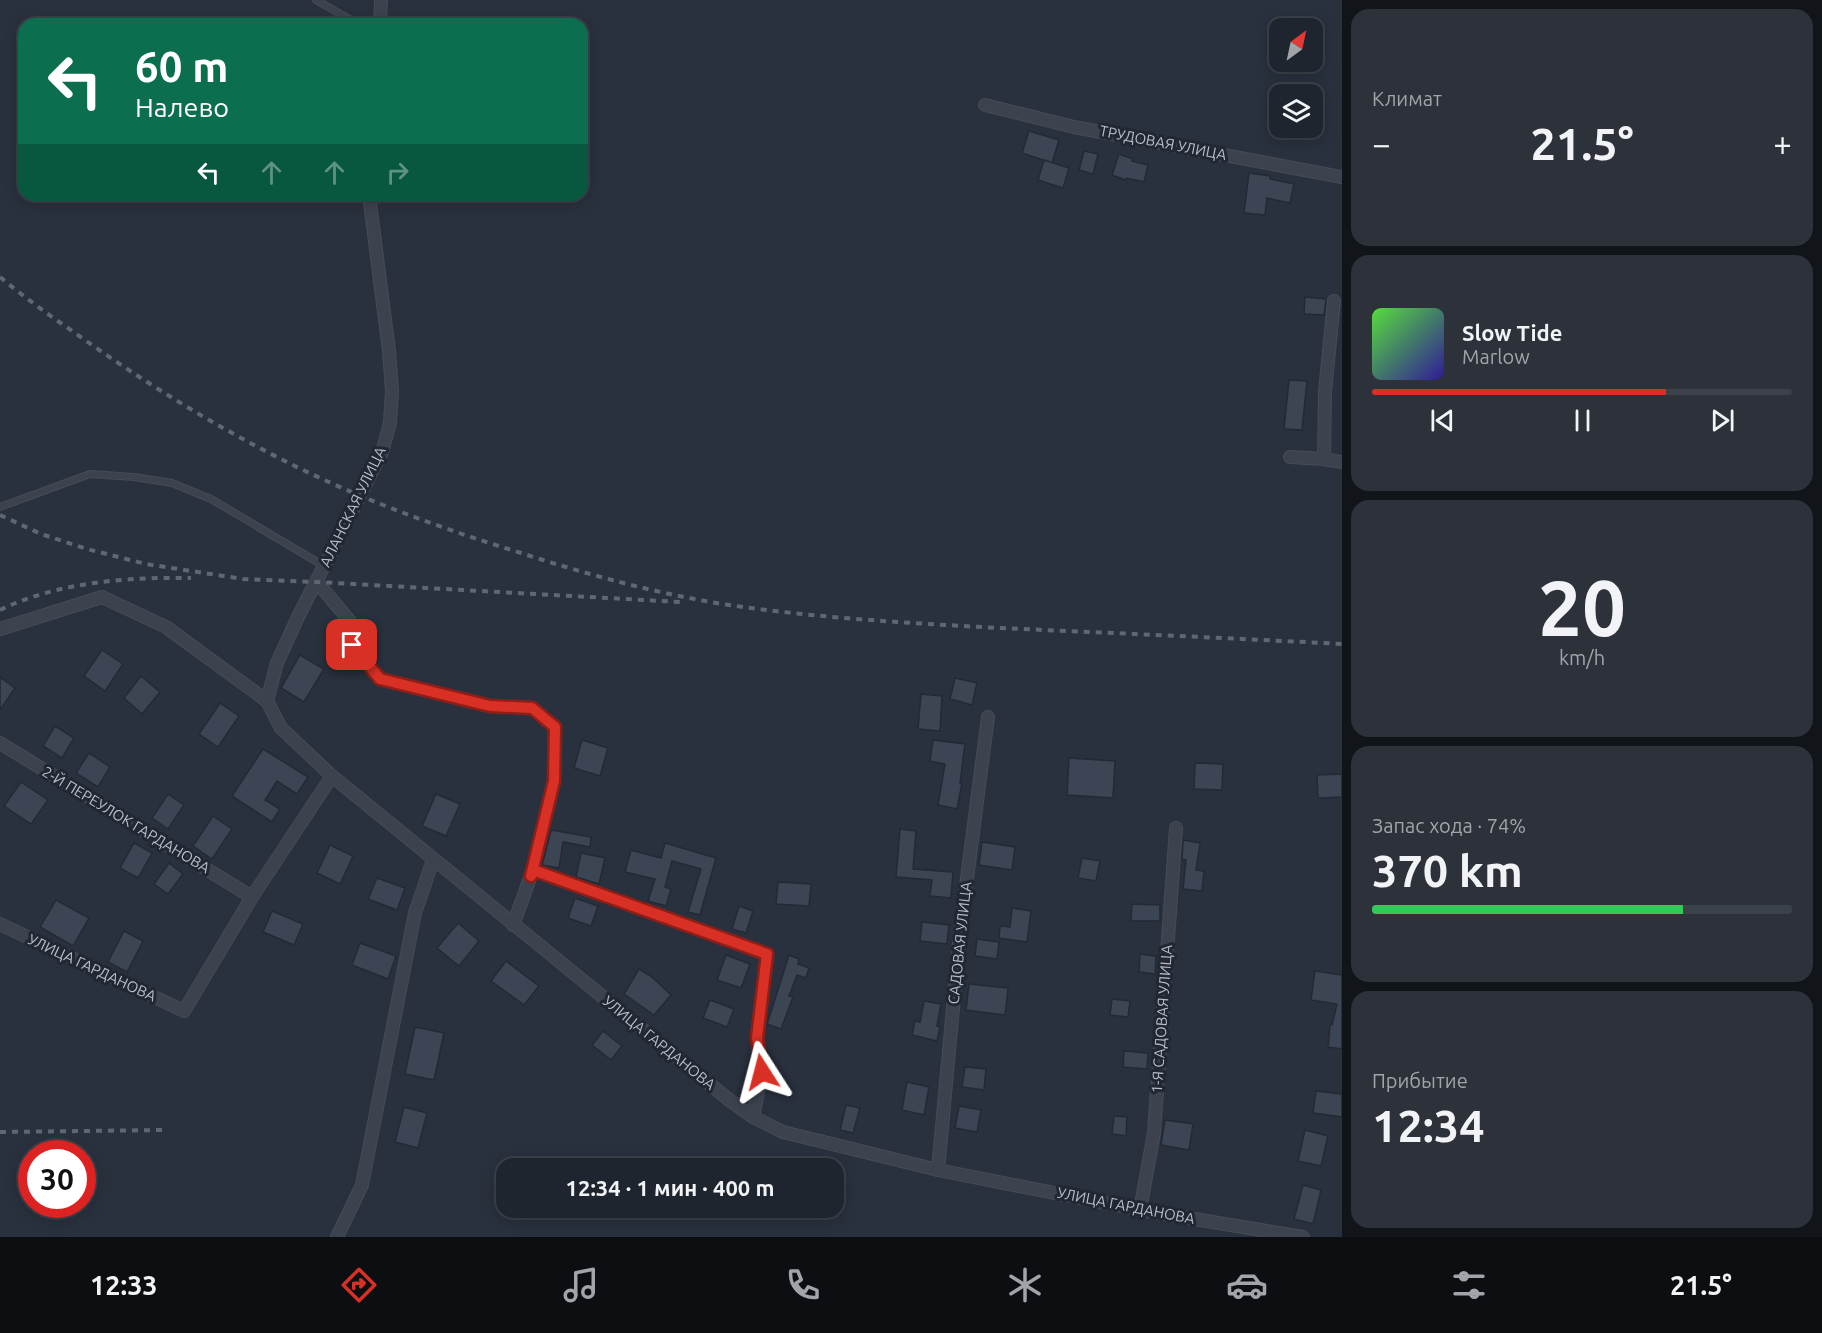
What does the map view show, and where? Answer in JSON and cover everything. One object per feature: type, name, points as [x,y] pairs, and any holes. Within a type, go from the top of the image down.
[{"type":"street","points":[[380,18],[381,0]]},
{"type":"street","name":"ТРУДОВАЯ УЛИЦА","points":[[985,105],[1074,127],[1342,177]]},
{"type":"street","name":"АЛАНСКАЯ УЛИЦА","points":[[267,701],[277,663],[382,452],[390,423],[392,391],[389,351],[370,201]]},
{"type":"street","points":[[1324,459],[1325,391],[1334,301]]},
{"type":"street","points":[[1290,457],[1342,462]]},
{"type":"street","points":[[317,582],[349,621],[352,645],[380,679],[490,706],[532,708],[555,727],[554,781],[531,876]]},
{"type":"street","name":"УЛИЦА ГАРДАНОВА","points":[[0,629],[102,597],[166,627],[267,701],[280,728],[332,776],[433,860],[753,1117],[783,1132],[938,1170],[1140,1210],[1303,1237]]},
{"type":"street","name":"САДОВАЯ УЛИЦА","points":[[938,1170],[960,932],[988,717]]},
{"type":"street","name":"2-Й ПЕРЕУЛОК ГАРДАНОВА","points":[[0,743],[252,897]]},
{"type":"street","points":[[252,897],[332,776]]},
{"type":"street","name":"1-Я САДОВАЯ УЛИЦА","points":[[1140,1210],[1154,1133],[1176,828]]},
{"type":"street","points":[[337,1237],[362,1185],[415,913],[433,860]]},
{"type":"street","points":[[513,925],[533,870],[767,954],[757,1038],[762,1072],[753,1117]]},
{"type":"street","name":"УЛИЦА ГАРДАНОВА","points":[[0,924],[184,1011],[252,897]]},
{"type":"lane","points":[[316,0],[348,18]]},
{"type":"lane","points":[[0,507],[90,474],[134,477],[172,483],[211,499],[324,566]]},
{"type":"building","points":[[1029,131],[1059,140],[1052,163],[1022,153]]},
{"type":"building","points":[[1084,151],[1098,154],[1093,174],[1079,170]]},
{"type":"building","points":[[1119,154],[1133,159],[1132,161],[1148,165],[1144,182],[1127,178],[1126,180],[1112,175]]},
{"type":"building","points":[[1044,160],[1069,168],[1063,188],[1038,180]]},
{"type":"building","points":[[1249,173],[1270,176],[1270,179],[1294,184],[1290,203],[1267,198],[1265,215],[1244,213]]},
{"type":"building","points":[[1305,297],[1326,299],[1324,315],[1304,314]]},
{"type":"building","points":[[1289,380],[1307,381],[1302,430],[1284,429]]},
{"type":"building","points":[[102,650],[123,664],[105,691],[84,676]]},
{"type":"building","points":[[300,655],[324,669],[304,702],[281,688]]},
{"type":"building","points":[[141,676],[160,692],[142,714],[124,698]]},
{"type":"building","points":[[0,677],[15,688],[0,710]]},
{"type":"building","points":[[955,678],[977,683],[972,705],[950,699]]},
{"type":"building","points":[[921,694],[942,696],[940,731],[918,729]]},
{"type":"building","points":[[220,703],[239,716],[218,747],[199,734]]},
{"type":"building","points":[[55,726],[74,738],[62,758],[43,746]]},
{"type":"building","points":[[582,740],[608,748],[600,776],[574,768]]},
{"type":"building","points":[[933,740],[965,744],[957,809],[938,805],[945,764],[930,761]]},
{"type":"building","points":[[263,749],[308,777],[297,794],[277,781],[265,800],[280,809],[272,822],[232,796]]},
{"type":"building","points":[[89,753],[110,767],[98,787],[76,773]]},
{"type":"building","points":[[1069,758],[1115,761],[1113,798],[1067,795]]},
{"type":"building","points":[[1195,763],[1223,764],[1222,790],[1194,789]]},
{"type":"building","points":[[1342,774],[1342,797],[1318,798],[1317,775]]},
{"type":"building","points":[[21,782],[48,800],[31,824],[4,806]]},
{"type":"building","points":[[168,794],[184,805],[168,829],[152,818]]},
{"type":"building","points":[[436,794],[460,804],[446,836],[422,826]]},
{"type":"building","points":[[213,816],[232,829],[212,859],[193,846]]},
{"type":"building","points":[[900,829],[916,831],[913,869],[953,872],[951,898],[930,896],[932,880],[896,877]]},
{"type":"building","points":[[551,830],[591,837],[590,847],[563,842],[559,868],[542,865]]},
{"type":"building","points":[[1183,840],[1200,843],[1196,870],[1204,871],[1202,891],[1183,889],[1186,860],[1182,859]]},
{"type":"building","points":[[982,842],[1015,847],[1012,870],[979,865]]},
{"type":"building","points":[[134,843],[152,853],[138,878],[120,868]]},
{"type":"building","points":[[665,843],[716,858],[700,915],[688,912],[701,869],[672,861],[665,887],[671,889],[666,906],[648,901],[655,879],[625,872],[631,850],[661,858]]},
{"type":"building","points":[[330,845],[353,856],[340,884],[317,873]]},
{"type":"building","points":[[581,853],[605,858],[599,884],[576,877]]},
{"type":"building","points":[[1082,858],[1100,861],[1096,881],[1078,878]]},
{"type":"building","points":[[169,863],[183,874],[168,894],[154,884]]},
{"type":"building","points":[[377,878],[405,888],[397,910],[368,899]]},
{"type":"building","points":[[778,882],[811,884],[809,906],[776,904]]},
{"type":"building","points":[[575,898],[598,906],[591,926],[568,918]]},
{"type":"building","points":[[56,900],[89,918],[73,946],[40,927]]},
{"type":"building","points":[[1132,904],[1160,905],[1160,921],[1131,921]]},
{"type":"building","points":[[739,906],[753,911],[746,933],[732,929]]},
{"type":"building","points":[[1012,908],[1031,911],[1027,942],[999,938],[1000,926],[1010,927]]},
{"type":"building","points":[[272,911],[303,924],[294,945],[263,932]]},
{"type":"building","points":[[922,922],[949,925],[947,944],[920,941]]},
{"type":"building","points":[[458,923],[479,941],[459,966],[437,948]]},
{"type":"building","points":[[124,931],[143,941],[127,972],[108,962]]},
{"type":"building","points":[[977,939],[999,942],[997,959],[975,956]]},
{"type":"building","points":[[360,943],[396,956],[388,979],[352,965]]},
{"type":"building","points":[[1140,954],[1156,956],[1155,974],[1139,972]]},
{"type":"building","points":[[726,955],[750,964],[741,988],[717,980]]},
{"type":"building","points":[[789,955],[799,959],[798,964],[809,968],[806,978],[797,975],[789,996],[793,997],[781,1029],[767,1024]]},
{"type":"building","points":[[506,961],[539,986],[524,1005],[491,981]]},
{"type":"building","points":[[639,969],[652,977],[671,995],[654,1015],[624,994]]},
{"type":"building","points":[[1315,971],[1342,975],[1342,1049],[1328,1047],[1330,1025],[1332,1025],[1337,1004],[1311,1000]]},
{"type":"building","points":[[969,984],[1008,988],[1005,1015],[966,1010]]},
{"type":"building","points":[[1112,999],[1130,1001],[1128,1017],[1110,1015]]},
{"type":"building","points":[[710,1000],[734,1009],[727,1027],[703,1018]]},
{"type":"building","points":[[924,1001],[941,1004],[937,1041],[912,1035],[915,1021],[920,1022]]},
{"type":"building","points":[[415,1027],[444,1033],[434,1080],[405,1074]]},
{"type":"building","points":[[603,1031],[622,1046],[611,1060],[592,1045]]},
{"type":"building","points":[[1124,1051],[1148,1053],[1147,1069],[1123,1067]]},
{"type":"building","points":[[965,1067],[986,1069],[984,1090],[962,1087]]},
{"type":"building","points":[[907,1082],[929,1087],[924,1115],[902,1110]]},
{"type":"building","points":[[1316,1091],[1342,1094],[1342,1117],[1313,1113]]},
{"type":"building","points":[[846,1105],[860,1108],[853,1133],[840,1130]]},
{"type":"building","points":[[959,1106],[981,1110],[977,1132],[955,1128]]},
{"type":"building","points":[[404,1107],[427,1113],[418,1148],[395,1142]]},
{"type":"building","points":[[1114,1116],[1127,1117],[1126,1136],[1112,1134]]},
{"type":"building","points":[[1165,1120],[1193,1124],[1189,1150],[1161,1145]]},
{"type":"building","points":[[1305,1130],[1328,1136],[1321,1166],[1298,1161]]},
{"type":"building","points":[[1303,1185],[1321,1190],[1313,1224],[1294,1219]]},
{"type":"railway","points":[[0,277],[46,313],[134,373],[194,411],[288,463],[419,519],[598,576],[702,601],[830,617],[999,628],[1342,644]]},
{"type":"railway","points":[[0,515],[41,534],[87,549],[146,564],[243,579],[680,602]]},
{"type":"railway","points":[[0,610],[45,593],[69,587],[118,580],[191,578]]},
{"type":"railway","points":[[0,1132],[165,1130]]},
{"type":"route","points":[[352,645],[380,679],[490,706],[532,708],[555,727],[554,781],[531,876],[533,870],[767,954],[757,1038],[762,1072]]}]
